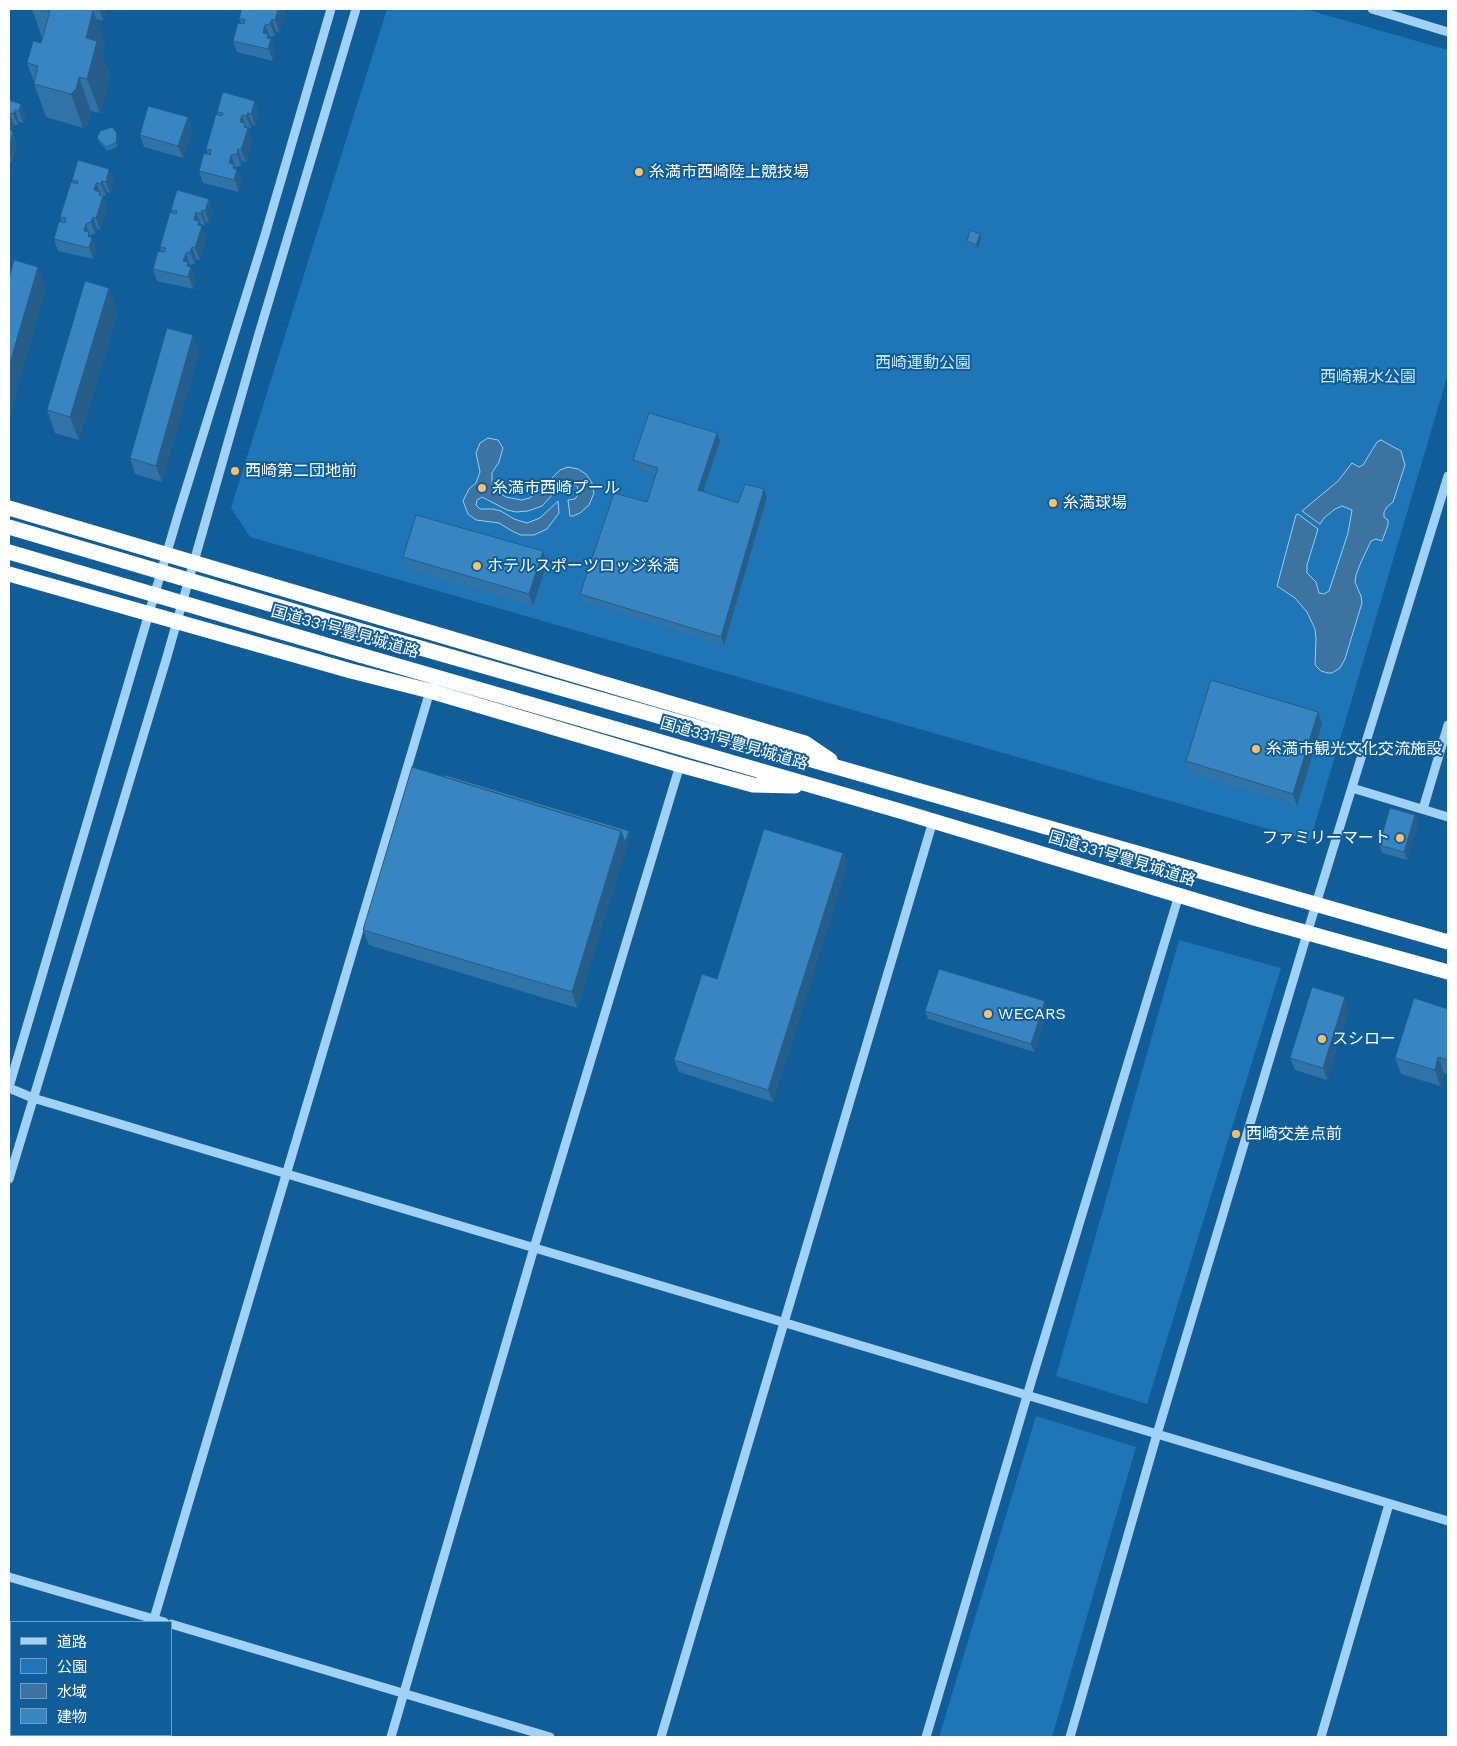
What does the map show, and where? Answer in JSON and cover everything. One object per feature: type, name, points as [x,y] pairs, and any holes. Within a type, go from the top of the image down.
[{"type":"highway","points":[[9,508],[805,743],[842,768]]},
{"type":"highway","name":"国道331号豊見城道路","points":[[9,527],[368,633],[1448,942]]},
{"type":"highway","name":"国道331号豊見城道路","points":[[9,552],[933,821],[1308,933],[1448,972]]},
{"type":"highway","points":[[9,574],[351,672],[430,691],[754,785],[817,787]]},
{"type":"street","points":[[331,9],[265,235],[166,554],[9,1087],[33,1098],[1448,1521]]},
{"type":"street","points":[[9,1179],[177,622],[283,252],[356,9]]},
{"type":"street","points":[[1372,9],[1448,32]]},
{"type":"street","points":[[1070,1737],[1157,1434],[1316,904],[1448,476]]},
{"type":"street","points":[[9,1577],[154,1621],[430,691]]},
{"type":"street","points":[[1424,809],[1448,725]]},
{"type":"street","points":[[391,1737],[534,1248],[680,765]]},
{"type":"street","points":[[1352,788],[1448,817]]},
{"type":"street","points":[[661,1737],[933,821]]},
{"type":"street","points":[[926,1737],[1179,895]]},
{"type":"street","points":[[1321,1737],[1390,1504]]},
{"type":"street","points":[[172,1624],[550,1737]]},
{"type":"green space","name":"西崎運動公園","points":[[387,9],[1305,9],[1448,50],[1448,374],[1310,841],[250,537],[231,508]]},
{"type":"green space","points":[[1179,940],[1281,968],[1147,1404],[1056,1376]]},
{"type":"green space","points":[[1036,1416],[1136,1447],[1052,1737],[939,1737]]},
{"type":"water","name":"糸満市西崎プール","points":[[488,438],[498,440],[503,448],[499,462],[492,473],[492,484],[496,491],[506,497],[521,500],[530,498],[544,485],[554,493],[542,506],[528,511],[516,512],[507,510],[482,497],[477,500],[476,505],[480,509],[501,511],[514,519],[527,523],[540,518],[558,501],[559,513],[547,529],[534,535],[521,535],[499,523],[476,520],[468,514],[463,501],[469,489],[476,483],[480,472],[476,453],[480,443]]},
{"type":"water","points":[[1381,440],[1401,451],[1405,465],[1393,502],[1384,512],[1388,525],[1382,541],[1376,539],[1371,541],[1356,575],[1355,582],[1362,603],[1345,659],[1340,668],[1332,673],[1328,673],[1321,671],[1315,665],[1315,629],[1307,612],[1295,598],[1277,586],[1296,515],[1298,514],[1318,529],[1307,565],[1307,573],[1316,582],[1319,593],[1324,594],[1329,591],[1348,533],[1352,510],[1342,506],[1335,509],[1320,524],[1302,511],[1338,481],[1352,463],[1359,467],[1363,465],[1377,442]]},
{"type":"water","points":[[568,467],[578,469],[586,474],[592,483],[594,493],[589,505],[573,516],[570,516],[568,500],[575,499],[579,494],[577,486],[567,482],[559,485],[551,479],[560,470]]},
{"type":"building","points":[[43,9],[93,10],[86,38],[97,41],[87,79],[79,77],[76,89],[71,94],[34,84],[38,66],[27,63],[33,41],[41,43],[50,11]]},
{"type":"building","points":[[242,9],[278,9],[275,20],[272,19],[270,24],[265,25],[263,33],[268,34],[267,38],[271,39],[268,49],[233,41],[238,23],[244,24],[245,20],[239,18]]},
{"type":"building","points":[[223,92],[255,101],[251,114],[242,115],[240,122],[245,123],[244,127],[248,128],[241,150],[238,149],[237,154],[231,155],[229,163],[234,165],[233,168],[237,170],[234,180],[199,171],[204,153],[210,155],[211,150],[206,149],[216,114],[222,116],[223,113],[217,112]]},
{"type":"building","points":[[9,100],[21,104],[19,111],[15,110],[13,114],[9,113]]},
{"type":"building","points":[[148,106],[188,117],[178,146],[140,135]]},
{"type":"building","points":[[112,127],[117,133],[116,143],[106,147],[97,138],[100,131]]},
{"type":"building","points":[[9,129],[13,132],[9,147]]},
{"type":"building","points":[[78,160],[109,169],[106,182],[96,183],[94,190],[100,192],[99,195],[103,196],[96,218],[93,217],[91,222],[86,224],[84,231],[89,232],[88,236],[92,238],[89,248],[54,239],[59,221],[65,223],[66,218],[60,217],[71,182],[77,184],[78,181],[72,180]]},
{"type":"building","points":[[177,190],[209,199],[205,211],[202,210],[201,214],[196,212],[194,220],[199,221],[198,225],[202,226],[195,248],[192,247],[190,252],[186,253],[183,261],[188,262],[187,266],[191,267],[188,277],[153,269],[158,251],[164,252],[166,248],[160,247],[170,212],[176,214],[177,211],[171,210]]},
{"type":"building","points":[[970,230],[980,234],[976,245],[967,241]]},
{"type":"building","points":[[14,260],[38,267],[9,366],[9,279]]},
{"type":"building","points":[[85,281],[109,288],[70,417],[47,410]]},
{"type":"building","points":[[167,328],[193,335],[156,466],[130,458]]},
{"type":"building","points":[[649,413],[717,433],[698,490],[738,503],[745,484],[764,489],[721,637],[580,594],[614,493],[647,502],[658,468],[633,460]]},
{"type":"building","name":"ホテルスポーツロッジ糸満","points":[[416,515],[543,551],[529,594],[403,557]]},
{"type":"building","name":"糸満市観光文化交流施設","points":[[1211,680],[1318,712],[1293,794],[1186,761]]},
{"type":"building","points":[[412,767],[621,831],[572,992],[363,930]]},
{"type":"building","points":[[445,775],[629,831],[625,842],[621,831],[444,777]]},
{"type":"building","name":"ファミリーマート","points":[[1390,808],[1415,815],[1404,852],[1379,845]]},
{"type":"building","points":[[764,829],[843,853],[768,1090],[674,1060],[702,974],[717,979]]},
{"type":"building","name":"WECARS","points":[[939,969],[1045,1001],[1031,1044],[925,1011]]},
{"type":"building","name":"スシロー","points":[[1312,987],[1345,997],[1323,1068],[1290,1058]]},
{"type":"building","points":[[1414,998],[1448,1009],[1448,1060],[1438,1057],[1435,1070],[1395,1058]]},
{"type":"place","name":"糸満市西崎陸上競技場","points":[[639,172]]},
{"type":"place","name":"西崎第二団地前","points":[[235,471]]},
{"type":"place","name":"糸満市西崎プール","points":[[482,488]]},
{"type":"place","name":"糸満球場","points":[[1053,503]]},
{"type":"place","name":"ホテルスポーツロッジ糸満","points":[[477,566]]},
{"type":"place","name":"糸満市観光文化交流施設","points":[[1256,749]]},
{"type":"place","name":"ファミリーマート","points":[[1400,838]]},
{"type":"place","name":"WECARS","points":[[988,1014]]},
{"type":"place","name":"スシロー","points":[[1322,1039]]},
{"type":"place","name":"西崎交差点前","points":[[1236,1134]]},
{"type":"park label","name":"西崎親水公園","points":[[1368,377]]}]
